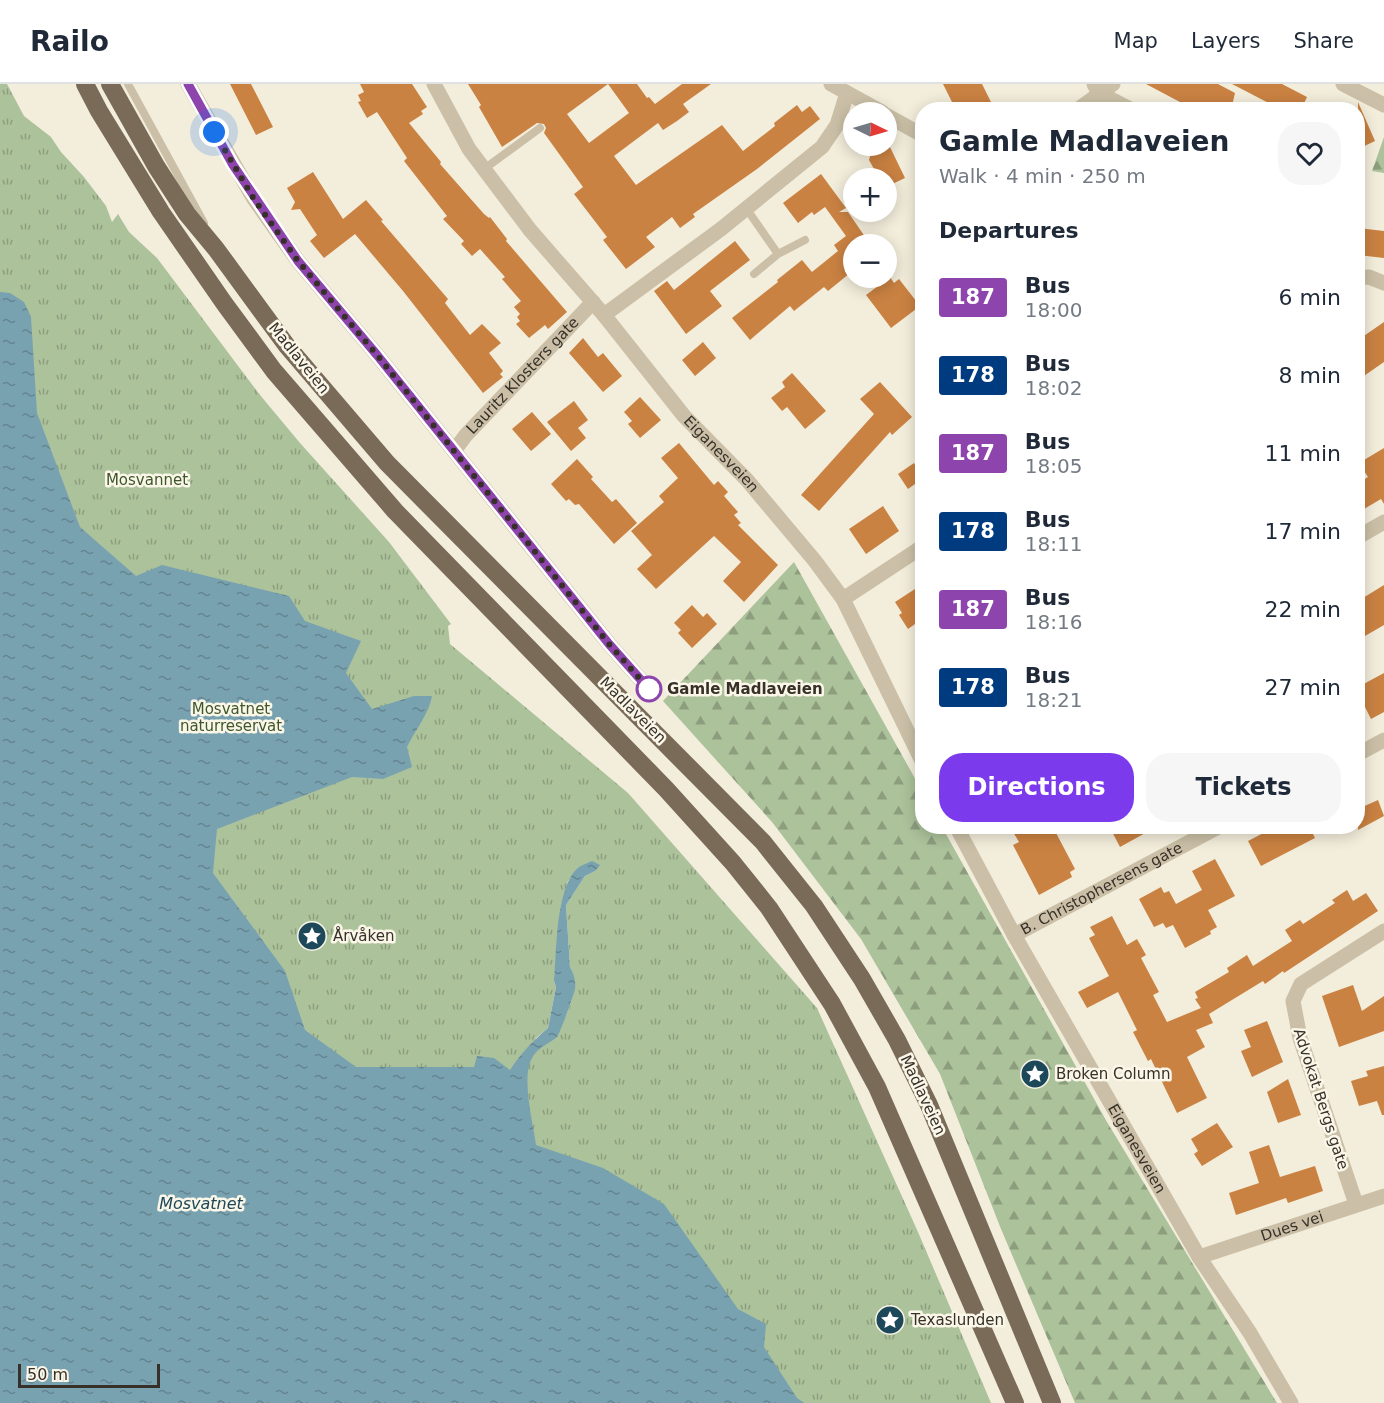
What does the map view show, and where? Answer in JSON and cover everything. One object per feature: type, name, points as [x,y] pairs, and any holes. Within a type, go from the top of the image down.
[{"type":"main road","name":"Madlaveien","points":[[85,84],[161,212],[224,303],[282,380],[395,511],[666,789],[733,863],[769,908],[832,1004],[877,1087],[1015,1403]]},
{"type":"main road","name":"Madlaveien","points":[[110,84],[187,214],[216,249],[287,346],[387,463],[763,842],[814,906],[862,979],[911,1068],[956,1168],[1052,1403]]},
{"type":"street","points":[[188,84],[249,190],[298,261],[609,644],[649,689]]},
{"type":"street","name":"Eiganesveien","points":[[434,84],[469,149],[530,230],[604,315],[684,416],[747,480],[815,561],[843,599],[915,747]]},
{"type":"street","points":[[831,84],[864,102]]},
{"type":"street","points":[[1084,102],[1097,88],[1113,84]]},
{"type":"street","points":[[1343,84],[1384,105]]},
{"type":"street","points":[[1097,88],[1119,102]]},
{"type":"street","points":[[604,315],[668,269],[822,147],[837,125],[847,93]]},
{"type":"street","points":[[897,121],[915,131]]},
{"type":"street","points":[[1365,278],[1369,277],[1384,284]]},
{"type":"street","name":"Lauritz Klosters gate","points":[[454,451],[466,435],[592,302]]},
{"type":"street","points":[[1365,533],[1384,522]]},
{"type":"street","points":[[843,599],[915,552]]},
{"type":"street","points":[[1365,750],[1384,740]]},
{"type":"street","name":"Eiganesveien","points":[[960,834],[1014,935],[1199,1257],[1250,1333],[1291,1403]]},
{"type":"street","name":"B. Christophersens gate","points":[[1014,935],[1205,834]]},
{"type":"street","name":"Advokat Bergs gate","points":[[1356,1204],[1300,1038],[1293,1001],[1301,984],[1384,931]]},
{"type":"street","name":"Dues vei","points":[[1199,1257],[1384,1196]]},
{"type":"lane","points":[[128,84],[191,198],[216,249]]},
{"type":"lane","points":[[484,169],[540,128]]},
{"type":"lane","points":[[746,208],[778,254]]},
{"type":"lane","points":[[754,274],[778,254],[805,240]]},
{"type":"green space","name":"Mosvatnet naturreservat","points":[[0,84],[7,84],[24,116],[51,137],[106,206],[112,222],[118,214],[129,232],[157,258],[260,395],[389,542],[451,624],[448,626],[450,644],[628,793],[817,1008],[918,1232],[991,1403],[0,1403]],"holes":[[[579,867],[595,871],[585,876],[566,905],[570,967],[574,984],[571,1002],[557,1036],[551,1040],[535,1039],[548,1028],[556,987],[554,981],[561,905],[568,881]]]},
{"type":"green space","points":[[1384,137],[1384,173],[1372,171]]},
{"type":"green space","points":[[794,562],[915,778],[915,834],[946,834],[1107,1122],[1277,1403],[1075,1403],[1001,1229],[940,1074],[861,939],[772,822],[663,701]]},
{"type":"water","name":"Mosvatnet","points":[[0,292],[10,293],[24,302],[31,317],[37,413],[80,527],[136,576],[162,565],[289,596],[305,621],[361,641],[346,673],[372,709],[414,696],[432,696],[425,716],[407,747],[412,767],[383,779],[352,777],[217,829],[213,873],[285,971],[305,1030],[356,1067],[474,1067],[477,1056],[494,1058],[510,1070],[518,1058],[548,1028],[556,987],[554,981],[557,937],[565,889],[571,876],[579,867],[592,861],[600,865],[595,871],[585,876],[566,905],[570,967],[575,989],[557,1037],[537,1051],[529,1067],[528,1088],[536,1145],[603,1168],[664,1204],[738,1309],[766,1324],[764,1347],[797,1398],[804,1403],[0,1403]]},
{"type":"building","points":[[230,84],[251,84],[273,127],[256,135]]},
{"type":"building","points":[[360,84],[412,84],[427,107],[421,111],[423,114],[409,123],[441,162],[440,164],[484,214],[490,217],[507,239],[506,241],[567,312],[548,329],[545,325],[529,338],[516,324],[520,321],[517,317],[520,314],[514,307],[521,301],[502,279],[505,277],[480,249],[472,256],[461,244],[464,241],[443,219],[447,216],[404,161],[407,158],[377,112],[367,118],[358,102],[361,101],[358,95],[364,92]]},
{"type":"building","points":[[468,84],[608,84],[637,84],[647,98],[649,97],[655,104],[682,84],[711,84],[683,104],[689,112],[677,121],[663,130],[658,123],[614,156],[636,185],[722,125],[743,151],[797,105],[802,112],[810,106],[820,119],[757,169],[693,214],[695,217],[680,228],[672,217],[646,237],[655,247],[626,269],[603,240],[607,237],[574,194],[583,187],[544,133],[546,128],[544,124],[537,123],[502,147],[479,107],[481,105]],"holes":[[[608,84],[629,113],[589,143],[567,114]]]},
{"type":"building","points":[[943,84],[982,84],[991,102],[952,102]]},
{"type":"building","points":[[1146,84],[1218,84],[1235,93],[1233,102],[1180,102]]},
{"type":"building","points":[[1232,84],[1282,84],[1307,97],[1305,102],[1267,102]]},
{"type":"building","points":[[1365,118],[1375,141],[1365,146]]},
{"type":"building","points":[[870,156],[894,156],[905,178],[897,182],[897,168],[873,168],[869,160]]},
{"type":"building","points":[[313,172],[343,219],[366,200],[383,220],[381,221],[448,299],[445,303],[470,335],[482,324],[501,343],[489,353],[503,371],[500,374],[503,377],[483,393],[355,234],[324,258],[310,241],[317,235],[300,209],[291,210],[295,202],[287,188]]},
{"type":"building","points":[[821,174],[843,204],[843,210],[839,212],[843,212],[843,222],[855,222],[863,234],[845,234],[825,207],[814,215],[812,212],[798,223],[783,203]]},
{"type":"building","points":[[1365,229],[1384,231],[1384,258],[1365,256]]},
{"type":"building","points":[[843,238],[843,279],[828,291],[824,287],[794,311],[790,306],[750,340],[732,318],[802,260],[812,272],[838,251],[834,245]]},
{"type":"building","points":[[735,241],[750,260],[710,291],[722,306],[686,334],[654,291],[667,281],[674,290]]},
{"type":"building","points":[[899,279],[915,300],[915,310],[891,328],[866,295],[875,288],[897,288]]},
{"type":"building","points":[[1384,322],[1384,362],[1365,375],[1365,335]]},
{"type":"building","points":[[583,338],[598,357],[603,353],[622,376],[603,392],[569,353]]},
{"type":"building","points":[[703,342],[716,358],[695,376],[682,360]]},
{"type":"building","points":[[792,373],[826,411],[805,429],[787,407],[782,411],[771,398],[785,387],[782,382]]},
{"type":"building","points":[[880,382],[912,417],[892,435],[890,432],[819,511],[801,495],[874,414],[860,399]]},
{"type":"building","points":[[640,397],[661,420],[640,438],[628,424],[632,421],[624,412]]},
{"type":"building","points":[[574,401],[588,420],[578,428],[586,438],[571,451],[547,422]]},
{"type":"building","points":[[532,412],[551,434],[531,451],[512,429]]},
{"type":"building","points":[[679,443],[714,485],[718,481],[728,492],[724,496],[738,512],[734,515],[741,523],[738,525],[778,565],[744,602],[723,581],[741,562],[714,536],[656,589],[637,569],[652,555],[631,531],[664,502],[659,496],[678,478],[661,458]]},
{"type":"building","points":[[1384,448],[1384,504],[1381,499],[1365,508],[1365,479],[1368,477],[1365,472],[1365,459]]},
{"type":"building","points":[[577,459],[612,502],[616,499],[637,523],[614,544],[579,504],[575,505],[569,499],[566,501],[551,484]]},
{"type":"building","points":[[914,463],[915,484],[908,489],[898,474]]},
{"type":"building","points":[[883,506],[899,531],[866,554],[849,529]]},
{"type":"building","points":[[1384,585],[1384,625],[1365,636],[1365,597]]},
{"type":"building","points":[[915,589],[915,624],[908,629],[899,615],[902,613],[895,602]]},
{"type":"building","points":[[692,605],[703,617],[707,613],[717,624],[692,648],[678,633],[681,630],[674,623]]},
{"type":"building","points":[[1384,673],[1384,712],[1371,719],[1365,707],[1365,683]]},
{"type":"building","points":[[1378,800],[1384,816],[1365,826],[1365,806]]},
{"type":"building","points":[[1014,834],[1057,834],[1075,869],[1070,872],[1072,877],[1039,895],[1013,845],[1019,842]]},
{"type":"building","points":[[1113,834],[1144,834],[1120,847]]},
{"type":"building","points":[[1262,834],[1313,834],[1315,838],[1261,866],[1248,841]]},
{"type":"building","points":[[1215,859],[1235,896],[1208,910],[1217,927],[1210,931],[1211,934],[1185,948],[1173,925],[1166,928],[1163,923],[1154,927],[1139,899],[1161,887],[1164,893],[1169,891],[1176,904],[1202,890],[1192,871]]},
{"type":"building","points":[[1347,890],[1353,901],[1366,893],[1378,911],[1284,973],[1283,971],[1265,984],[1263,981],[1209,1014],[1213,1023],[1196,1030],[1205,1047],[1187,1057],[1207,1098],[1177,1113],[1151,1059],[1148,1061],[1133,1032],[1137,1030],[1118,992],[1087,1008],[1078,992],[1109,976],[1089,938],[1095,935],[1090,927],[1112,916],[1127,945],[1137,939],[1146,955],[1141,958],[1159,992],[1153,995],[1167,1022],[1201,1008],[1195,999],[1198,998],[1195,992],[1229,972],[1227,968],[1247,955],[1253,966],[1292,941],[1285,930],[1300,920],[1303,924],[1335,903],[1332,900]]},
{"type":"building","points":[[1353,985],[1362,1011],[1384,996],[1384,1031],[1339,1047],[1322,996]]},
{"type":"building","points":[[1267,1021],[1283,1062],[1252,1077],[1241,1051],[1251,1047],[1244,1030]]},
{"type":"building","points":[[1384,1066],[1384,1115],[1382,1115],[1377,1101],[1359,1106],[1351,1081],[1368,1076],[1366,1071]]},
{"type":"building","points":[[1288,1079],[1301,1115],[1278,1123],[1267,1092]]},
{"type":"building","points":[[1217,1123],[1233,1147],[1202,1166],[1194,1154],[1198,1151],[1191,1139]]},
{"type":"building","points":[[1269,1145],[1280,1177],[1315,1166],[1323,1191],[1288,1203],[1286,1198],[1236,1215],[1229,1193],[1259,1183],[1249,1152]]},
{"type":"bus line","name":"187","points":[[188,84],[254,199],[298,261],[377,355],[609,644],[649,689]]},
{"type":"place","name":"Gamle Madlaveien","points":[[649,689]]},
{"type":"place","name":"Årvåken","points":[[312,936]]},
{"type":"place","name":"Broken Column","points":[[1035,1074]]},
{"type":"place","name":"Texaslunden","points":[[890,1320]]},
{"type":"route","points":[[214,132],[254,199],[298,261],[377,355],[609,644],[649,689]]},
{"type":"park label","name":"Mosvannet","points":[[147,480]]}]
